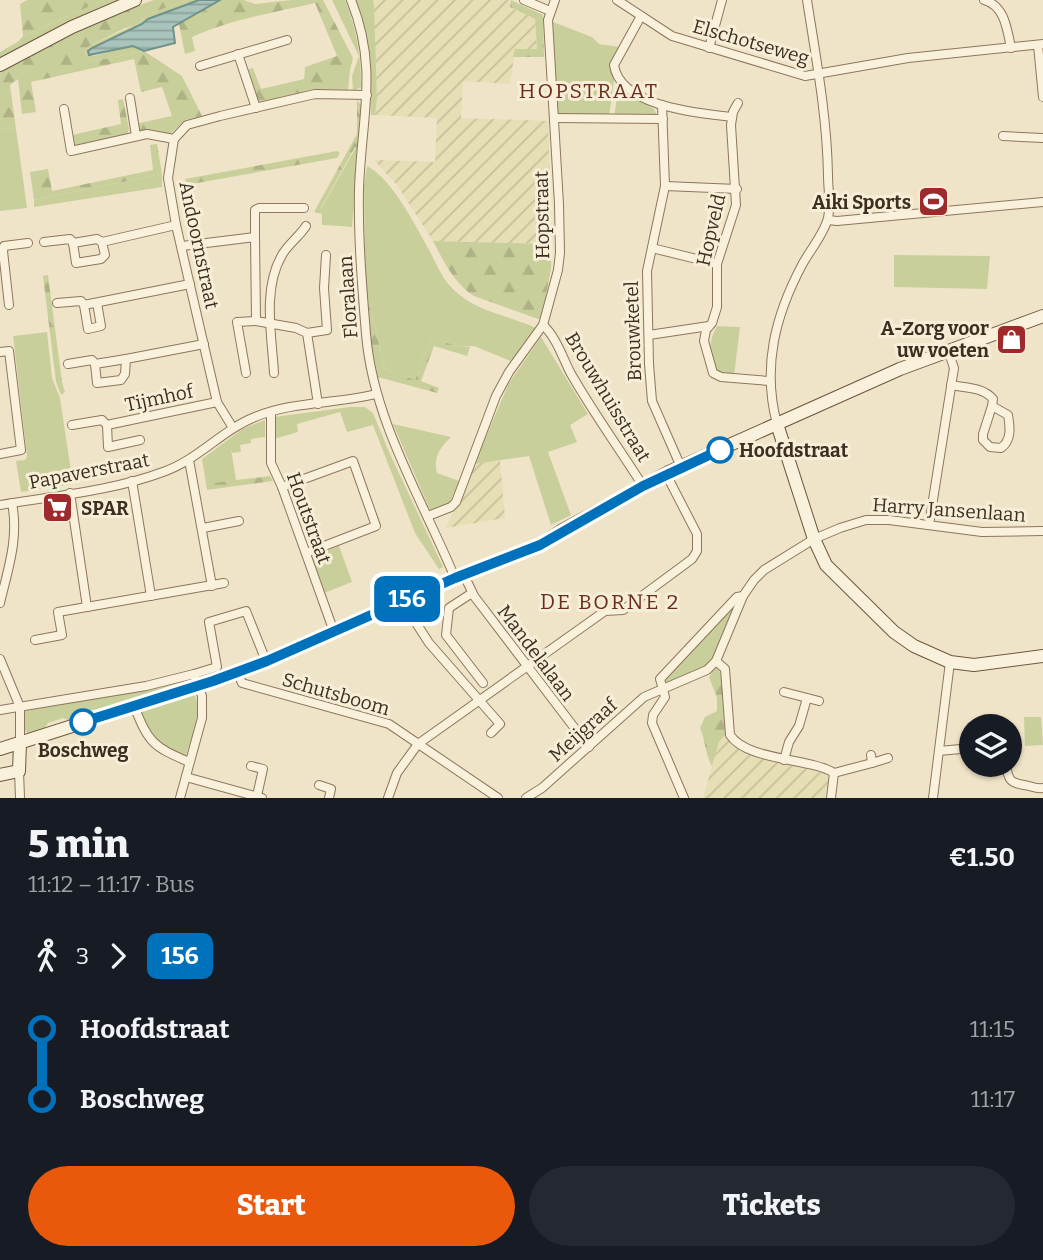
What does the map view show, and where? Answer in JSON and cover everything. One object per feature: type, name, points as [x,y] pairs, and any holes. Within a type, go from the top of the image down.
[{"type":"street","points":[[0,65],[72,27],[135,0]]},
{"type":"street","name":"Floralaan","points":[[351,0],[366,51],[367,95],[359,190],[366,335],[376,394],[428,516],[460,576]]},
{"type":"street","points":[[524,0],[550,11]]},
{"type":"street","name":"Hopstraat","points":[[428,516],[451,507],[456,502],[499,389],[543,325],[554,291],[561,253],[548,20],[555,0]]},
{"type":"street","name":"Elschotseweg","points":[[617,0],[672,36],[805,76],[908,58],[1041,45]]},
{"type":"street","points":[[709,48],[722,0]]},
{"type":"street","points":[[807,0],[828,154],[828,220],[795,279],[782,309],[776,330],[769,381],[770,399],[777,424],[814,539],[826,565],[894,632],[914,646],[950,662],[974,665],[1043,656]]},
{"type":"street","points":[[984,0],[993,2],[1003,16],[1011,48]]},
{"type":"street","points":[[641,16],[614,65],[615,74],[629,90],[662,105],[732,117]]},
{"type":"street","points":[[200,66],[286,40]]},
{"type":"street","points":[[1041,45],[1043,97]]},
{"type":"street","points":[[239,54],[256,108]]},
{"type":"street","points":[[64,109],[72,155],[147,134],[174,139],[187,125],[315,94],[367,95]]},
{"type":"street","points":[[130,98],[135,136]]},
{"type":"street","name":"Hopveld","points":[[738,103],[732,117],[736,205],[717,264],[717,307],[704,341],[713,373],[721,377],[769,381]]},
{"type":"street","name":"Brouwketel","points":[[662,105],[664,186],[647,271],[652,401],[681,467]]},
{"type":"street","points":[[554,118],[663,119]]},
{"type":"street","points":[[1003,136],[1043,138]]},
{"type":"street","name":"Andoornstraat","points":[[174,139],[168,178],[176,225],[218,402],[233,428]]},
{"type":"street","points":[[664,186],[737,189]]},
{"type":"street","points":[[828,220],[1043,202]]},
{"type":"street","points":[[256,321],[256,210],[304,208]]},
{"type":"street","points":[[73,243],[97,239],[102,242],[176,225]]},
{"type":"street","points":[[274,373],[268,322],[279,260],[306,226]]},
{"type":"street","points":[[182,246],[255,237]]},
{"type":"street","points":[[44,242],[70,239],[76,263],[101,259],[105,255],[102,242]]},
{"type":"street","points":[[9,305],[1,251],[4,246],[28,243]]},
{"type":"street","points":[[652,248],[717,264]]},
{"type":"street","points":[[246,373],[237,323],[268,322],[307,333],[327,330],[324,289],[326,255]]},
{"type":"street","points":[[84,305],[190,284]]},
{"type":"street","points":[[57,303],[81,300],[88,329],[101,326],[97,303]]},
{"type":"street","points":[[0,710],[195,679],[237,671],[267,661],[460,576],[540,545],[666,474],[900,369],[1043,316]]},
{"type":"street","name":"Brouwhuisstraat","points":[[543,325],[550,331],[570,372],[643,486]]},
{"type":"street","points":[[649,335],[709,326]]},
{"type":"street","points":[[307,333],[318,404]]},
{"type":"street","points":[[95,364],[204,344]]},
{"type":"street","points":[[929,525],[954,368],[948,350]]},
{"type":"street","points":[[0,352],[9,351],[21,450],[0,454]]},
{"type":"street","points":[[68,363],[92,360],[97,383],[104,383],[121,380],[125,374],[126,359]]},
{"type":"street","points":[[951,385],[983,391],[991,396],[992,406],[982,434],[983,440],[990,447],[1001,448],[1009,438],[1008,415],[992,406]]},
{"type":"street","name":"Papaverstraat","points":[[0,505],[132,481],[164,472],[189,460],[233,428],[256,416],[376,394]]},
{"type":"street","name":"Tijmhof","points":[[107,425],[218,402]]},
{"type":"street","name":"Houtstraat","points":[[271,412],[271,463],[334,632]]},
{"type":"street","name":"Tijmhof","points":[[72,425],[102,420],[107,425],[108,447],[140,440]]},
{"type":"street","points":[[189,460],[212,586]]},
{"type":"street","points":[[282,487],[353,461],[376,526],[306,553]]},
{"type":"street","points":[[388,798],[397,773],[418,744],[605,611],[623,610],[692,559],[697,551],[697,534],[666,474]]},
{"type":"street","points":[[132,481],[151,596]]},
{"type":"street","points":[[70,493],[87,607]]},
{"type":"street","points":[[0,603],[15,541],[16,519],[12,503]]},
{"type":"street","name":"Harry Jansenlaan","points":[[814,539],[866,520],[889,520],[982,532],[1043,531]]},
{"type":"street","points":[[202,528],[239,521]]},
{"type":"street","points":[[814,539],[754,580],[743,597],[716,661],[722,665],[725,672],[732,738],[753,750],[834,773],[871,759],[888,758]]},
{"type":"street","name":"Mandelalaan","points":[[460,576],[589,747]]},
{"type":"street","points":[[35,640],[62,635],[58,612],[224,583]]},
{"type":"street","points":[[472,593],[449,608],[446,635],[484,683]]},
{"type":"street","points":[[684,798],[652,723],[653,715],[665,697],[660,681],[737,597],[743,597]]},
{"type":"street","points":[[402,601],[429,643],[500,724],[491,733]]},
{"type":"street","points":[[0,749],[134,706],[217,667],[209,622],[246,611],[267,661]]},
{"type":"street","points":[[0,659],[20,707],[20,798]]},
{"type":"street","name":"Meijgraaf","points":[[526,798],[542,788],[644,697],[701,675],[716,661]]},
{"type":"street","points":[[933,798],[950,662]]},
{"type":"street","name":"Schutsboom","points":[[237,671],[243,683],[389,724],[498,798]]},
{"type":"street","points":[[180,798],[202,718],[202,696],[195,679]]},
{"type":"street","points":[[785,692],[819,701]]},
{"type":"street","points":[[784,760],[789,742],[799,726],[807,698]]},
{"type":"street","points":[[134,706],[149,740],[163,751],[189,762]]},
{"type":"street","points":[[939,751],[959,749]]},
{"type":"street","points":[[186,777],[239,795],[259,797],[263,769],[251,766]]},
{"type":"street","points":[[0,775],[19,771]]},
{"type":"street","points":[[831,798],[834,773]]},
{"type":"street","points":[[1008,777],[1013,784],[1043,788]]},
{"type":"street","points":[[318,785],[331,789],[329,798]]},
{"type":"shaded area","points":[[373,0],[510,0],[510,8],[535,18],[537,50],[515,49],[510,84],[463,81],[461,118],[548,121],[552,244],[433,241],[397,185],[374,160],[435,162],[437,118],[375,115],[377,98]]},
{"type":"shaded area","points":[[500,460],[505,518],[446,528],[474,464]]},
{"type":"shaded area","points":[[725,735],[730,743],[758,757],[829,775],[828,798],[703,798],[719,742]]},
{"type":"green space","points":[[27,0],[104,0],[23,36],[20,4]]},
{"type":"green space","points":[[104,0],[126,0],[0,61],[0,52],[23,36]]},
{"type":"green space","points":[[154,0],[187,0],[149,14],[133,26],[89,46],[85,50],[86,59],[94,61],[144,51],[182,76],[202,116],[185,120],[169,135],[153,131],[137,133],[135,124],[172,116],[162,87],[141,92],[134,59],[31,82],[36,112],[22,114],[18,79],[10,85],[16,129],[0,130],[0,70],[119,12]]},
{"type":"green space","points":[[187,0],[199,0],[148,19],[88,51],[93,56],[133,46],[144,51],[94,61],[86,59],[85,50],[89,46],[133,26],[149,14]]},
{"type":"green space","points":[[220,0],[244,0],[255,4],[323,0],[353,58],[348,90],[320,89],[259,102],[257,98],[248,69],[253,68],[261,89],[304,79],[305,67],[337,56],[315,3],[252,17],[207,31],[192,37],[195,51],[185,54],[179,24]]},
{"type":"green space","points":[[332,0],[345,0],[355,32],[359,53],[361,87],[353,91],[352,76],[359,56]]},
{"type":"green space","points":[[355,0],[373,0],[377,98],[375,115],[371,115],[365,29]]},
{"type":"green space","points":[[511,0],[543,15],[544,57],[513,57],[515,49],[537,49],[535,19],[510,7]]},
{"type":"green space","points":[[553,22],[592,37],[599,44],[620,47],[609,116],[556,113]]},
{"type":"green space","points":[[618,89],[654,109],[658,117],[614,118]]},
{"type":"green space","points":[[123,99],[129,129],[127,135],[74,147],[72,135],[121,124],[118,100]]},
{"type":"green space","points":[[357,100],[361,105],[359,148],[355,147],[321,208],[328,211],[328,218],[340,218],[340,226],[322,225],[322,214],[314,212],[357,134]]},
{"type":"green space","points":[[16,129],[27,208],[0,211],[0,130]]},
{"type":"green space","points":[[157,144],[162,174],[34,200],[30,172],[48,169],[52,191],[153,170],[150,145]]},
{"type":"green space","points":[[356,147],[359,148],[352,227],[340,226],[340,218],[328,218],[321,209]]},
{"type":"green space","points":[[337,151],[340,153],[337,158],[186,185],[185,179]]},
{"type":"green space","points":[[367,166],[385,181],[402,202],[442,275],[453,289],[471,303],[536,328],[513,362],[474,346],[459,347],[431,337],[415,380],[385,369],[365,285],[364,186]]},
{"type":"green space","points":[[162,174],[162,187],[34,207],[34,200]]},
{"type":"green space","points":[[433,241],[552,244],[551,269],[541,320],[474,296],[467,291],[455,278]]},
{"type":"green space","points":[[894,255],[990,256],[987,289],[894,287]]},
{"type":"green space","points":[[48,275],[65,392],[61,395],[56,382],[43,276]]},
{"type":"green space","points":[[365,285],[385,369],[415,380],[431,337],[459,347],[470,347],[467,356],[434,346],[421,381],[439,388],[437,393],[378,377],[371,343]]},
{"type":"green space","points":[[717,326],[740,327],[734,376],[719,374],[712,362],[711,344]]},
{"type":"green space","points":[[47,332],[52,378],[60,398],[73,484],[21,492],[16,461],[25,460],[27,456],[13,336]]},
{"type":"green space","points":[[541,337],[588,414],[570,425],[577,442],[548,452],[571,515],[551,525],[529,456],[474,464],[509,383]]},
{"type":"green space","points":[[365,407],[373,413],[443,567],[439,569],[415,533],[373,425],[347,432],[340,412],[297,424],[298,432],[274,439],[274,417]]},
{"type":"green space","points":[[265,420],[265,437],[251,439],[251,443],[240,445],[241,452],[232,453],[231,450],[229,482],[206,484],[202,459],[244,428]]},
{"type":"green space","points":[[393,424],[451,437],[441,449],[436,462],[437,473],[459,481],[450,502],[434,511],[430,510]]},
{"type":"green space","points":[[231,449],[236,480],[270,476],[273,481],[207,490],[206,484],[229,481],[225,451]]},
{"type":"green space","points":[[339,546],[352,582],[322,594],[309,558]]},
{"type":"green space","points":[[736,603],[712,660],[705,667],[664,683],[664,678]]},
{"type":"green space","points":[[715,668],[721,676],[725,735],[719,742],[712,766],[700,728],[705,717],[717,711],[717,698],[709,677]]},
{"type":"green space","points":[[187,679],[188,683],[96,715],[94,710],[70,721],[63,718],[48,723],[44,729],[29,734],[25,731],[26,711]]},
{"type":"green space","points":[[192,690],[196,697],[197,714],[186,756],[156,739],[139,709]]},
{"type":"green space","points":[[1024,717],[1041,717],[1043,745],[1025,746]]},
{"type":"water","points":[[199,0],[220,0],[173,27],[175,43],[144,51],[133,46],[89,55],[88,51],[92,48],[148,19]]},
{"type":"bus line","name":"156","points":[[83,722],[267,661],[455,578],[540,545],[643,486],[720,450]]},
{"type":"place","name":"Aiki Sports","points":[[934,202]]},
{"type":"place","name":"A-Zorg voor uw voeten","points":[[1012,339]]},
{"type":"place","name":"Hoofdstraat","points":[[720,450]]},
{"type":"place","name":"SPAR","points":[[58,508]]},
{"type":"place","name":"Boschweg","points":[[83,722]]},
{"type":"district","name":"HOPSTRAAT","points":[[589,91]]},
{"type":"district","name":"DE BORNE 2","points":[[610,602]]}]
